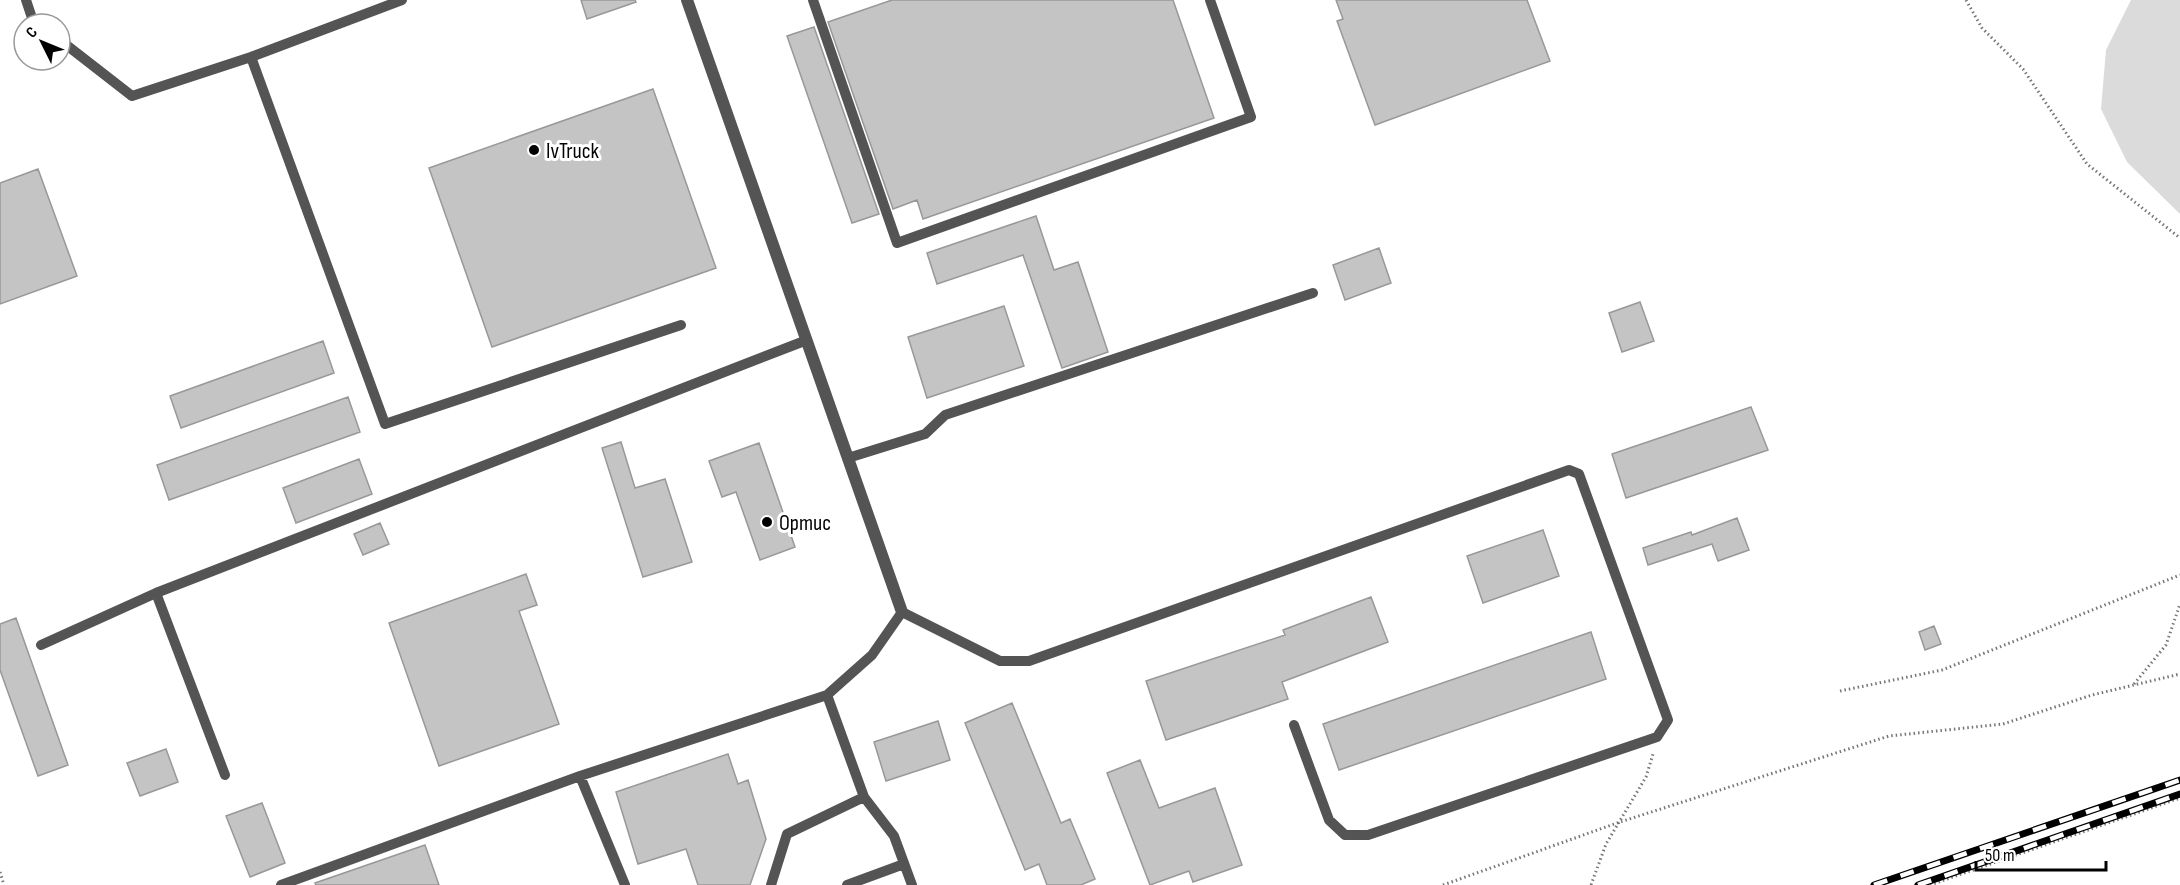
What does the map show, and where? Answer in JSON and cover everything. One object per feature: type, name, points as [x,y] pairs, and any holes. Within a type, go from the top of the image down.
[{"type":"street","points":[[687,0],[902,612]]},
{"type":"lane","points":[[72,48],[132,96],[251,57],[402,0]]},
{"type":"lane","points":[[813,0],[897,243],[1251,117],[1210,0]]},
{"type":"lane","points":[[251,57],[385,424],[681,325]]},
{"type":"lane","points":[[848,458],[925,434],[945,415],[1313,293]]},
{"type":"lane","points":[[41,645],[156,593],[807,340]]},
{"type":"lane","points":[[281,885],[580,776],[827,695],[872,655],[902,612],[1000,661],[1029,661],[1569,470],[1579,474],[1668,720],[1657,737],[1368,835],[1345,835],[1329,820],[1294,725]]},
{"type":"lane","points":[[156,593],[225,774]]},
{"type":"lane","points":[[827,695],[864,797],[894,836],[912,885]]},
{"type":"lane","points":[[580,776],[625,885]]},
{"type":"lane","points":[[773,883],[787,834],[864,797]]},
{"type":"lane","points":[[847,885],[904,864]]},
{"type":"path","points":[[1966,0],[1982,28],[2023,69],[2086,164],[2180,238]]},
{"type":"path","points":[[1839,691],[1942,670],[2180,575]]},
{"type":"path","points":[[2133,685],[2166,645],[2180,604]]},
{"type":"path","points":[[1443,885],[1620,822],[1889,736],[2003,724],[2092,694],[2180,674]]},
{"type":"path","points":[[1591,885],[1606,844],[1647,777],[1657,737]]},
{"type":"path","points":[[1930,885],[2180,798]]},
{"type":"path","points":[[0,872],[4,885]]},
{"type":"shaded area","points":[[2131,0],[2180,0],[2180,214],[2127,162],[2101,109],[2106,50]]},
{"type":"building","points":[[581,0],[635,0],[636,2],[587,19]]},
{"type":"building","points":[[892,0],[1173,0],[1214,118],[923,219],[917,200],[893,209],[828,22]]},
{"type":"building","points":[[1336,0],[1527,0],[1550,61],[1375,125],[1337,21],[1343,19]]},
{"type":"building","points":[[814,27],[879,214],[852,223],[787,36]]},
{"type":"building","points":[[653,89],[716,268],[492,347],[429,168]]},
{"type":"building","points":[[38,169],[77,276],[0,304],[0,183]]},
{"type":"building","points":[[1036,216],[1054,270],[1078,262],[1108,352],[1062,368],[1023,255],[937,284],[927,253]]},
{"type":"building","points":[[1379,248],[1391,283],[1345,300],[1333,265]]},
{"type":"building","points":[[1640,302],[1654,341],[1622,352],[1609,313]]},
{"type":"building","points":[[1004,306],[1024,366],[927,398],[908,337]]},
{"type":"building","points":[[323,341],[334,373],[181,428],[170,396]]},
{"type":"building","points":[[348,397],[360,432],[169,500],[157,465]]},
{"type":"building","points":[[1751,407],[1768,450],[1626,498],[1612,454]]},
{"type":"building","points":[[621,442],[635,488],[665,479],[692,562],[643,577],[602,448]]},
{"type":"building","name":"Ортис","points":[[759,443],[795,547],[760,560],[736,492],[722,497],[709,461]]},
{"type":"building","points":[[359,459],[372,494],[296,523],[283,488]]},
{"type":"building","points":[[1737,518],[1749,550],[1718,561],[1712,544],[1648,565],[1643,548],[1691,532],[1692,535]]},
{"type":"building","points":[[380,523],[389,544],[363,555],[354,534]]},
{"type":"building","points":[[1543,530],[1559,576],[1483,603],[1467,556]]},
{"type":"building","points":[[526,574],[537,605],[519,611],[559,724],[439,766],[389,623]]},
{"type":"building","points":[[1371,597],[1388,642],[1282,682],[1288,699],[1166,740],[1146,681],[1285,635],[1283,630]]},
{"type":"building","points":[[16,618],[68,765],[38,776],[0,670],[0,624]]},
{"type":"building","points":[[1934,626],[1941,644],[1925,650],[1919,632]]},
{"type":"building","points":[[1591,632],[1606,679],[1339,770],[1323,724]]},
{"type":"building","points":[[1012,703],[1061,823],[1070,819],[1095,879],[1081,885],[1047,885],[1039,864],[1025,870],[965,723]]},
{"type":"building","points":[[938,721],[950,760],[886,781],[874,742]]},
{"type":"building","points":[[166,749],[178,782],[140,796],[127,763]]},
{"type":"building","points":[[728,754],[738,784],[748,780],[766,839],[750,885],[698,885],[686,849],[638,864],[616,792]]},
{"type":"building","points":[[1140,760],[1159,808],[1215,788],[1242,865],[1193,882],[1189,871],[1150,885],[1107,773]]},
{"type":"building","points":[[262,803],[285,863],[250,877],[226,816]]},
{"type":"building","points":[[425,845],[439,885],[316,885],[315,883]]},
{"type":"railway","points":[[1874,885],[2180,780]]},
{"type":"railway","points":[[1918,885],[2180,794]]},
{"type":"place","name":"IvTruck","points":[[534,150]]},
{"type":"place","name":"Ортис","points":[[767,522]]}]
